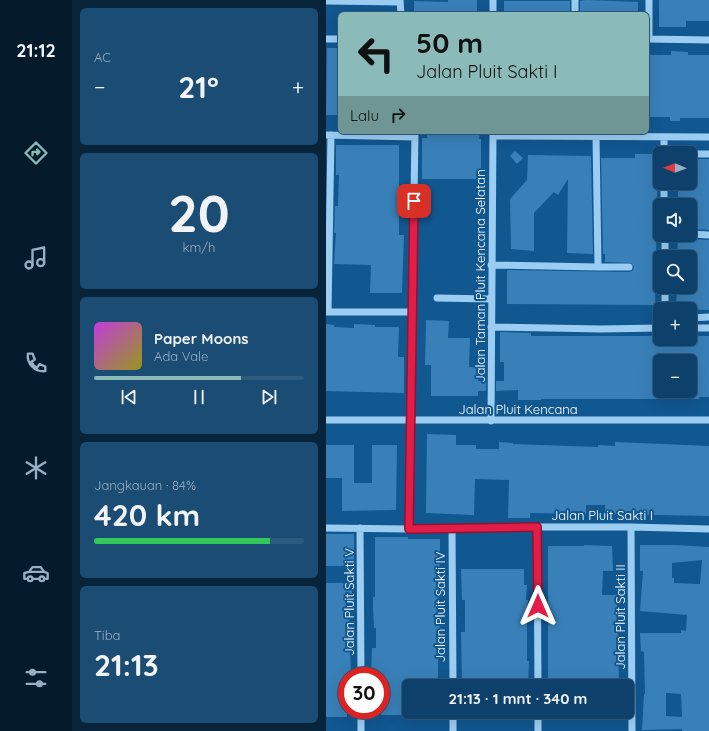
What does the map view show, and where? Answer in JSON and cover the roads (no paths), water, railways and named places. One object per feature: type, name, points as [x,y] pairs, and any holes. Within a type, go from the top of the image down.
[{"type":"street","points":[[493,0],[493,12]]},
{"type":"street","points":[[575,0],[575,12]]},
{"type":"street","points":[[649,0],[649,12]]},
{"type":"street","points":[[326,1],[400,1],[400,12]]},
{"type":"street","points":[[326,39],[338,39]]},
{"type":"street","points":[[649,39],[709,40]]},
{"type":"street","points":[[492,134],[709,137]]},
{"type":"street","name":"Jalan Taman Pluit Kencana Selatan","points":[[491,421],[492,134]]},
{"type":"street","points":[[409,529],[415,135],[328,135],[327,312],[412,312]]},
{"type":"street","points":[[596,136],[598,267]]},
{"type":"street","points":[[664,137],[664,146]]},
{"type":"street","points":[[697,154],[709,154]]},
{"type":"street","points":[[697,234],[709,235]]},
{"type":"street","points":[[492,265],[629,267]]},
{"type":"street","points":[[437,298],[491,299]]},
{"type":"street","points":[[697,318],[709,317]]},
{"type":"street","points":[[491,327],[601,329],[653,328]]},
{"type":"street","points":[[697,328],[709,328]]},
{"type":"street","name":"Jalan Pluit Kencana","points":[[326,420],[709,420]]},
{"type":"street","points":[[537,527],[538,679]]},
{"type":"street","name":"Jalan Pluit Sakti I","points":[[326,528],[409,529],[631,527],[709,529]]},
{"type":"street","name":"Jalan Pluit Sakti II","points":[[631,527],[632,731]]},
{"type":"street","name":"Jalan Pluit Sakti V","points":[[360,528],[361,667]]},
{"type":"street","name":"Jalan Pluit Sakti IV","points":[[452,528],[453,679]]},
{"type":"street","points":[[361,719],[361,731]]},
{"type":"street","points":[[453,719],[453,731]]},
{"type":"street","points":[[538,719],[538,731]]}]
